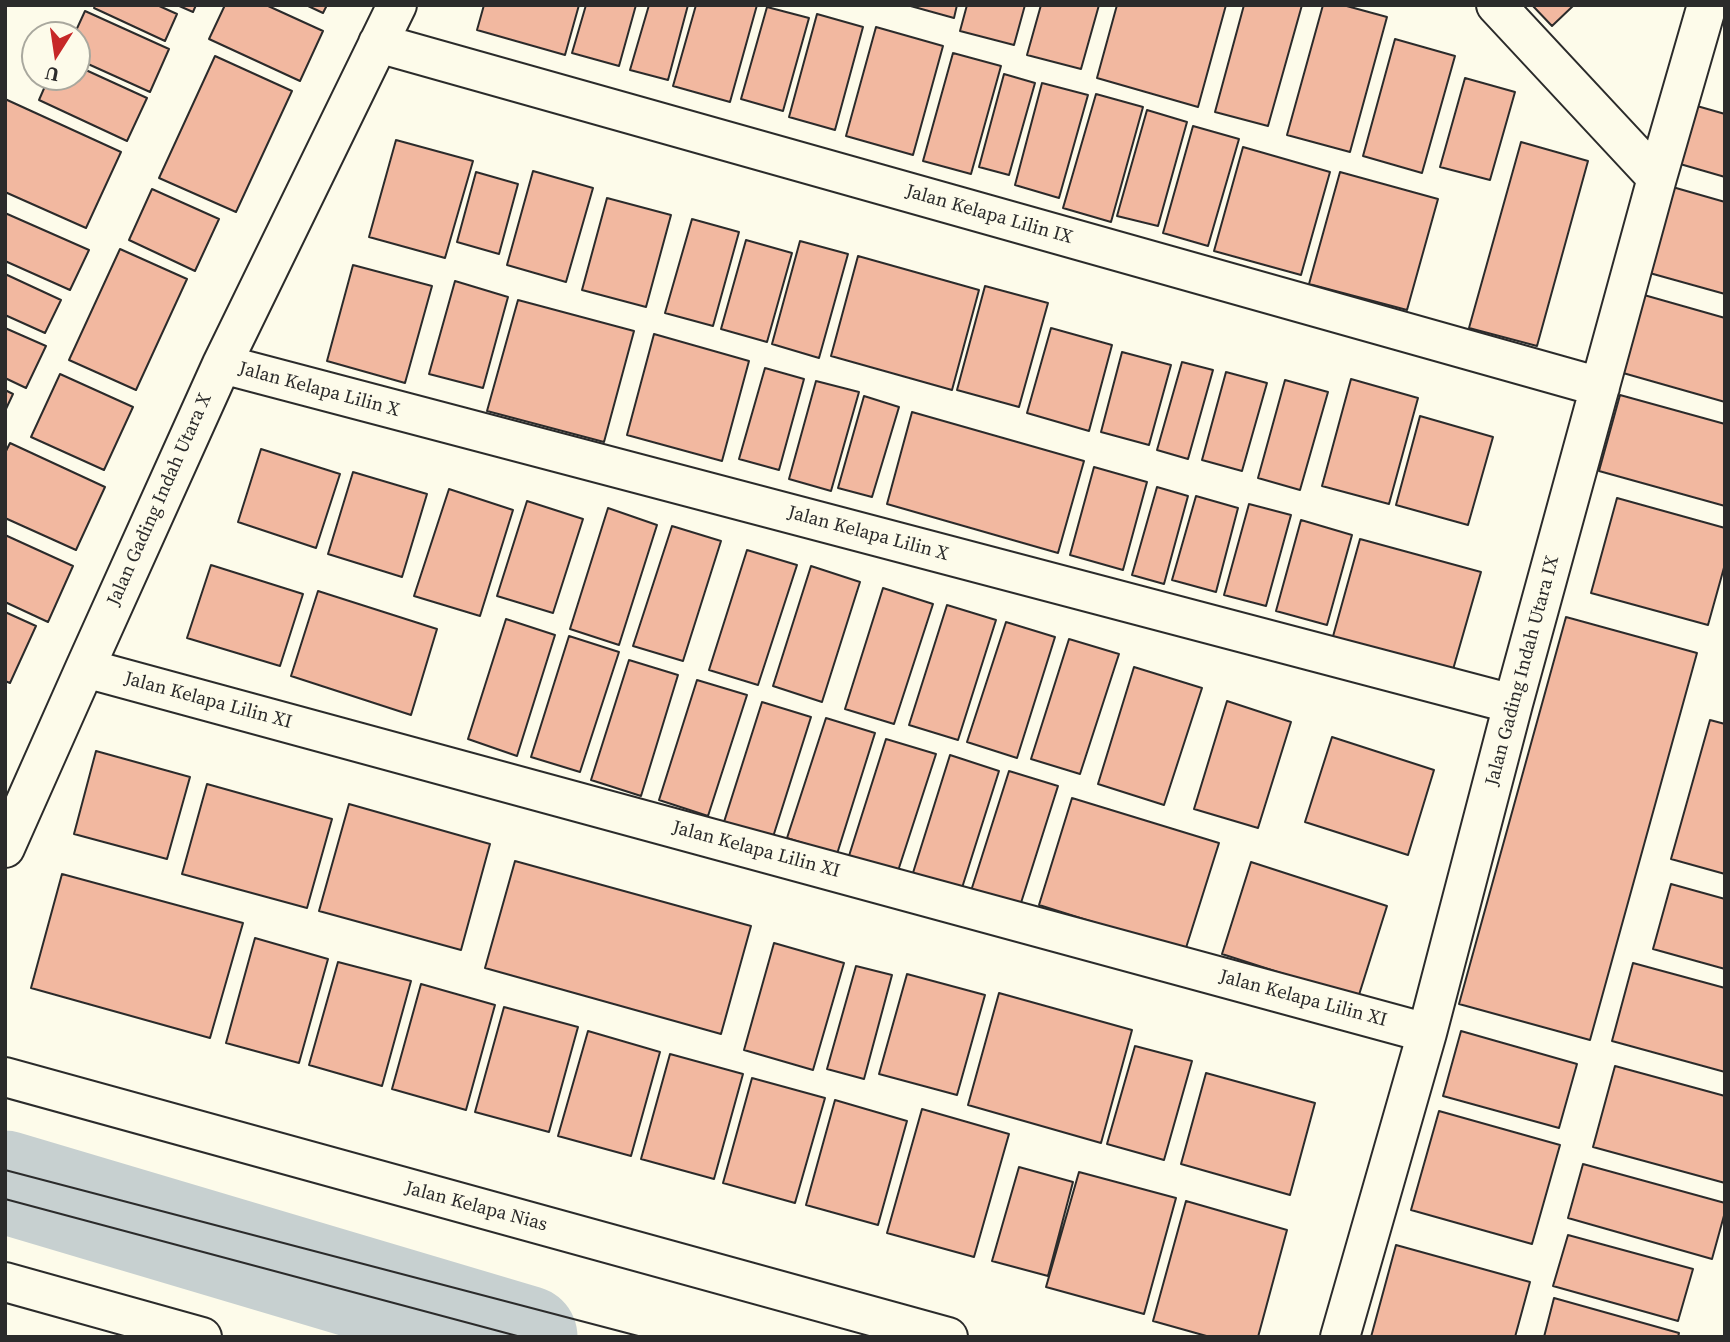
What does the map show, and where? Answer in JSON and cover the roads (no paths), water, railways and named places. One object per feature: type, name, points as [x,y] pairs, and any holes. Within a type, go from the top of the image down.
[{"type":"street","name":"Jalan Gading Indah Utara X","points":[[5,848],[222,364],[397,5]]},
{"type":"street","points":[[1496,5],[1657,178]]},
{"type":"street","name":"Jalan Gading Indah Utara IX","points":[[1340,1337],[1427,1033],[1513,704],[1707,5]]},
{"type":"street","name":"Jalan Kelapa Lilin IX","points":[[378,43],[1600,387]]},
{"type":"street","name":"Jalan Kelapa Lilin X","points":[[222,364],[1513,704]]},
{"type":"street","name":"Jalan Kelapa Lilin XI","points":[[85,668],[1427,1033]]},
{"type":"street","name":"Jalan Kelapa Nias","points":[[5,1077],[948,1337]]},
{"type":"street","points":[[5,1282],[202,1337]]},
{"type":"waterway","points":[[5,1182],[526,1337]]},
{"type":"tram line","points":[[5,1170],[642,1337]]},
{"type":"tram line","points":[[5,1199],[521,1337]]}]
